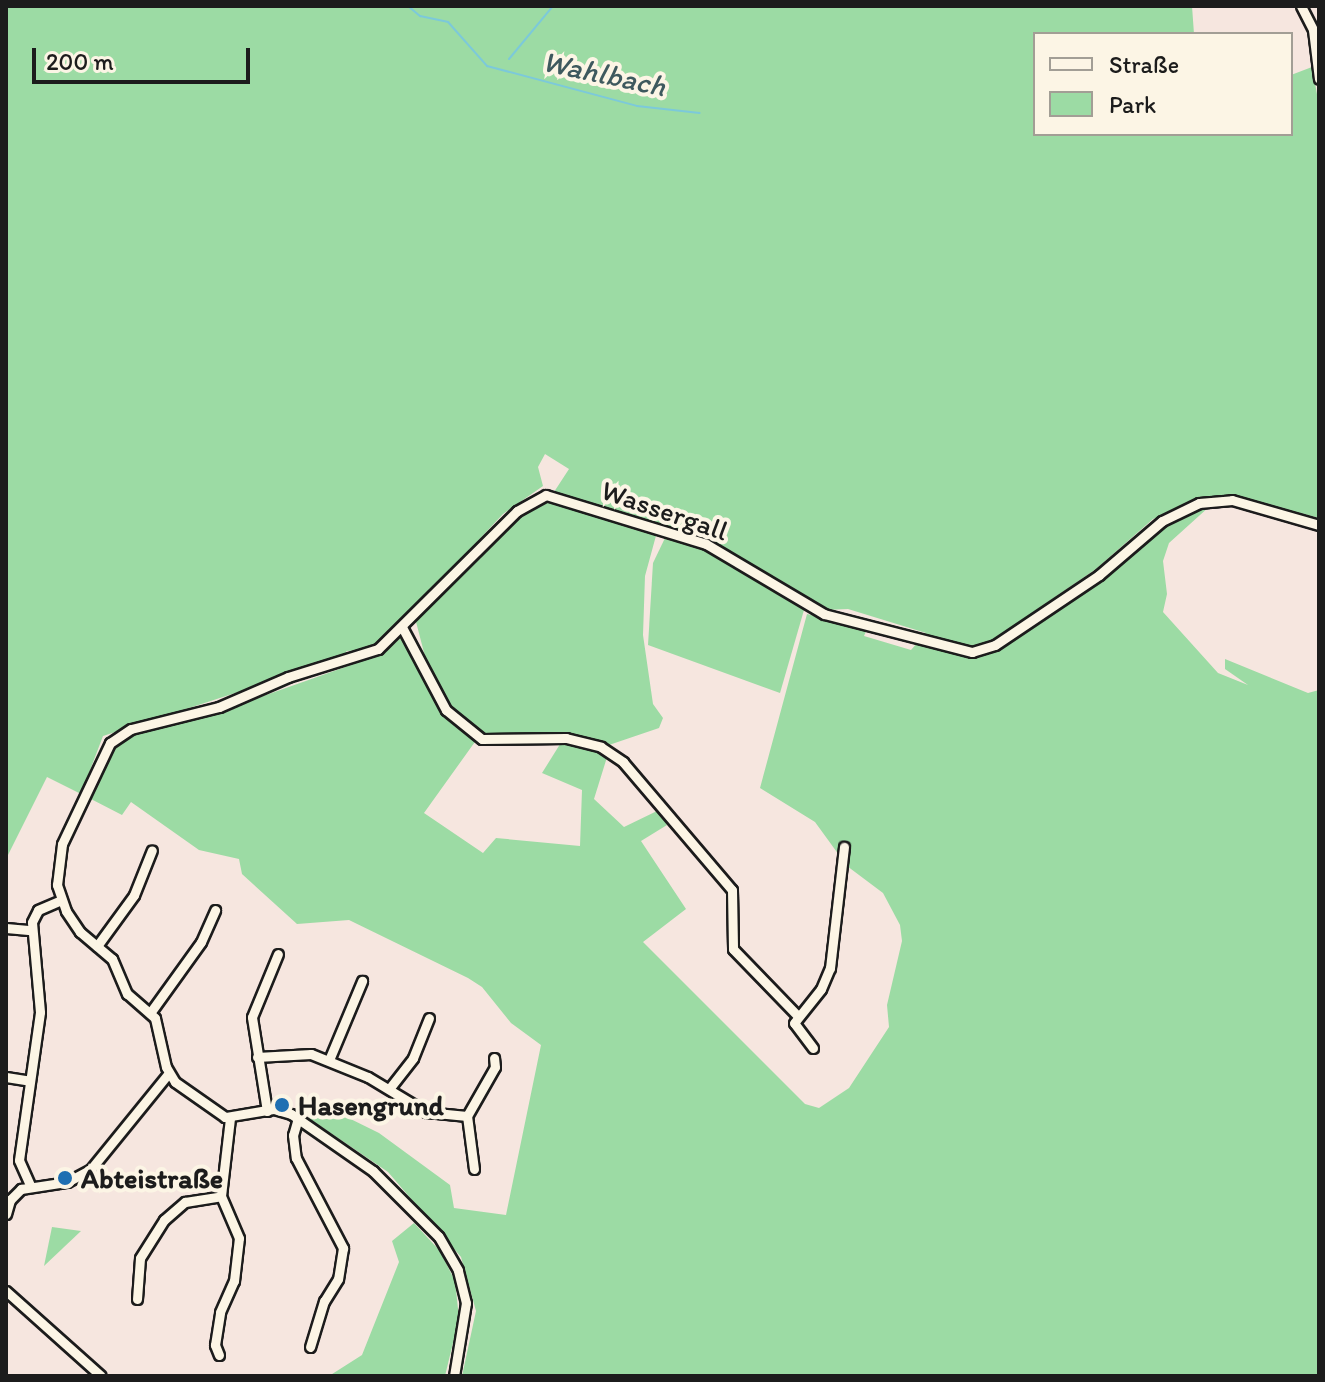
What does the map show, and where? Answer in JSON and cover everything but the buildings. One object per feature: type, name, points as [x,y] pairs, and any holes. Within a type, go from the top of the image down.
[{"type":"street","points":[[1301,6],[1313,30],[1319,79]]},
{"type":"street","name":"Wassergall","points":[[61,900],[58,856],[105,750],[123,733],[219,707],[288,677],[378,649],[517,511],[546,495],[706,544],[824,614],[972,652],[995,645],[1099,575],[1162,521],[1199,503],[1232,500],[1319,525]]},
{"type":"street","points":[[402,627],[446,710],[482,739],[578,740],[623,762],[732,890],[733,949],[798,1016]]},
{"type":"street","points":[[813,1048],[795,1026],[798,1016],[821,989],[830,968],[844,847]]},
{"type":"street","points":[[97,946],[134,895],[152,850]]},
{"type":"street","points":[[30,1185],[19,1160],[40,1012],[31,930],[35,913],[61,900],[72,922],[116,964],[127,994],[150,1013],[158,1025],[168,1074],[212,1110],[230,1118],[283,1110],[298,1118],[389,1185],[447,1249],[466,1303],[454,1376]]},
{"type":"street","points":[[150,1013],[201,942],[215,910]]},
{"type":"street","points":[[6,928],[31,930]]},
{"type":"street","points":[[267,1111],[257,1057],[253,1008],[278,954]]},
{"type":"street","points":[[329,1060],[362,981]]},
{"type":"street","points":[[389,1089],[421,1044],[429,1018]]},
{"type":"street","points":[[257,1057],[297,1051],[329,1060],[389,1089],[426,1112],[467,1116]]},
{"type":"street","points":[[474,1169],[467,1116],[495,1067],[494,1058]]},
{"type":"street","points":[[6,1214],[12,1196],[30,1185],[63,1183],[83,1175],[168,1074]]},
{"type":"street","points":[[6,1077],[30,1081]]},
{"type":"street","points":[[219,1355],[215,1345],[220,1312],[234,1281],[239,1238],[221,1196],[230,1118]]},
{"type":"street","points":[[298,1118],[293,1135],[296,1158],[343,1248],[338,1279],[324,1301],[310,1347]]},
{"type":"street","points":[[137,1299],[140,1258],[164,1220],[185,1202],[221,1196]]},
{"type":"street","points":[[6,1291],[101,1376]]},
{"type":"green space","points":[[6,6],[1192,6],[1194,32],[1033,32],[1033,136],[1293,136],[1293,74],[1312,67],[1319,105],[1319,518],[1239,497],[1204,498],[1153,519],[1096,569],[1020,621],[1023,630],[1122,562],[1145,537],[1205,505],[1210,506],[1169,543],[1163,561],[1167,594],[1163,612],[1218,673],[1248,685],[1225,669],[1225,659],[1308,693],[1319,690],[1319,1376],[462,1376],[476,1311],[461,1257],[388,1172],[310,1119],[305,1106],[312,1100],[379,1133],[450,1185],[454,1208],[506,1215],[541,1045],[511,1023],[482,987],[468,978],[349,920],[297,924],[242,874],[239,859],[199,850],[131,802],[122,815],[89,798],[111,749],[134,734],[226,709],[351,665],[385,652],[404,635],[444,711],[477,739],[424,813],[483,853],[496,838],[580,846],[582,790],[542,773],[562,741],[608,754],[594,799],[624,827],[657,811],[663,814],[667,825],[641,841],[686,909],[643,942],[805,1104],[819,1108],[849,1088],[889,1027],[887,1005],[902,941],[900,925],[883,893],[847,866],[815,822],[760,788],[807,614],[867,629],[864,636],[911,650],[926,633],[848,609],[823,610],[717,544],[554,492],[569,469],[545,454],[538,467],[543,486],[503,514],[387,638],[366,650],[346,651],[349,656],[103,736],[81,794],[47,777],[6,859]]},
{"type":"green space","points":[[549,498],[657,532],[645,576],[643,635],[653,704],[663,718],[659,728],[606,746],[572,734],[484,735],[448,708],[428,668],[415,618],[533,502]]},
{"type":"green space","points":[[671,535],[736,562],[804,610],[780,693],[648,645],[653,563],[665,538]]},
{"type":"green space","points":[[414,1223],[440,1251],[455,1281],[459,1318],[445,1376],[329,1376],[362,1355],[399,1262],[392,1241]]},
{"type":"green space","points":[[52,1227],[81,1231],[44,1266]]},
{"type":"waterway","name":"Wahlbach","points":[[408,6],[420,16],[448,22],[487,66],[637,106],[700,113]]},
{"type":"waterway","name":"Wahlbach","points":[[509,59],[553,6]]},
{"type":"place","name":"Hasengrund","points":[[282,1105]]},
{"type":"place","name":"Abteistraße","points":[[65,1178]]}]
